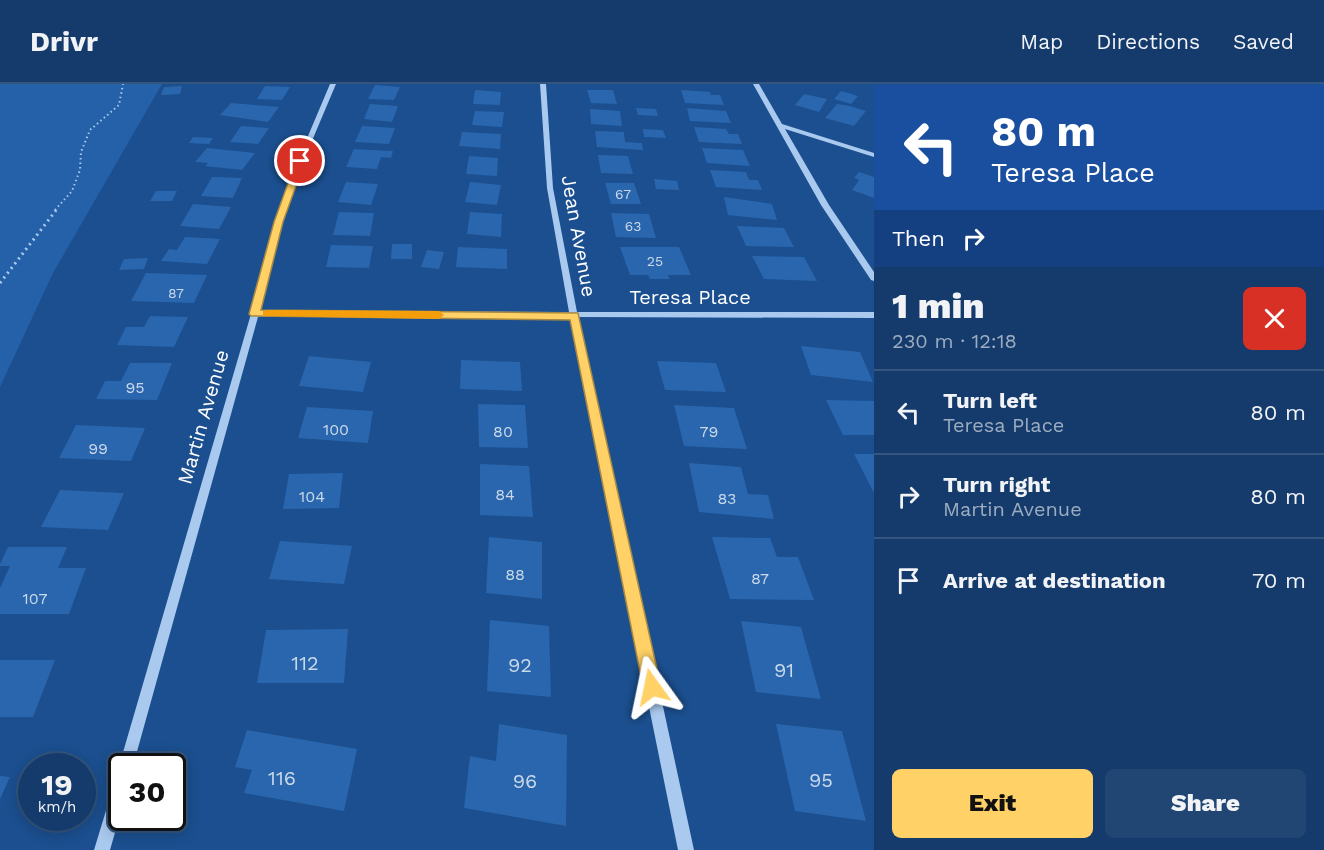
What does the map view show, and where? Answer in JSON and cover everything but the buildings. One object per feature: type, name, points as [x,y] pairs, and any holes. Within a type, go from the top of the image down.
[{"type":"street","name":"Martin Avenue","points":[[130,753],[279,222],[292,181],[333,84]]},
{"type":"street","name":"Jean Avenue","points":[[543,84],[550,188],[574,316],[686,850]]},
{"type":"street","points":[[756,84],[825,205],[874,278]]},
{"type":"street","points":[[779,125],[874,155]]},
{"type":"street","name":"Teresa Place","points":[[255,314],[874,315]]},
{"type":"street","points":[[102,850],[108,829]]},
{"type":"path","points":[[0,283],[40,228],[72,191],[80,170],[81,152],[90,130],[119,105],[123,84]]},
{"type":"shaded area","points":[[0,84],[162,84],[53,273],[0,387]]},
{"type":"slow traffic","points":[[267,314],[439,315]]},
{"type":"route","points":[[300,161],[279,222],[255,314],[574,316],[652,687]]}]
